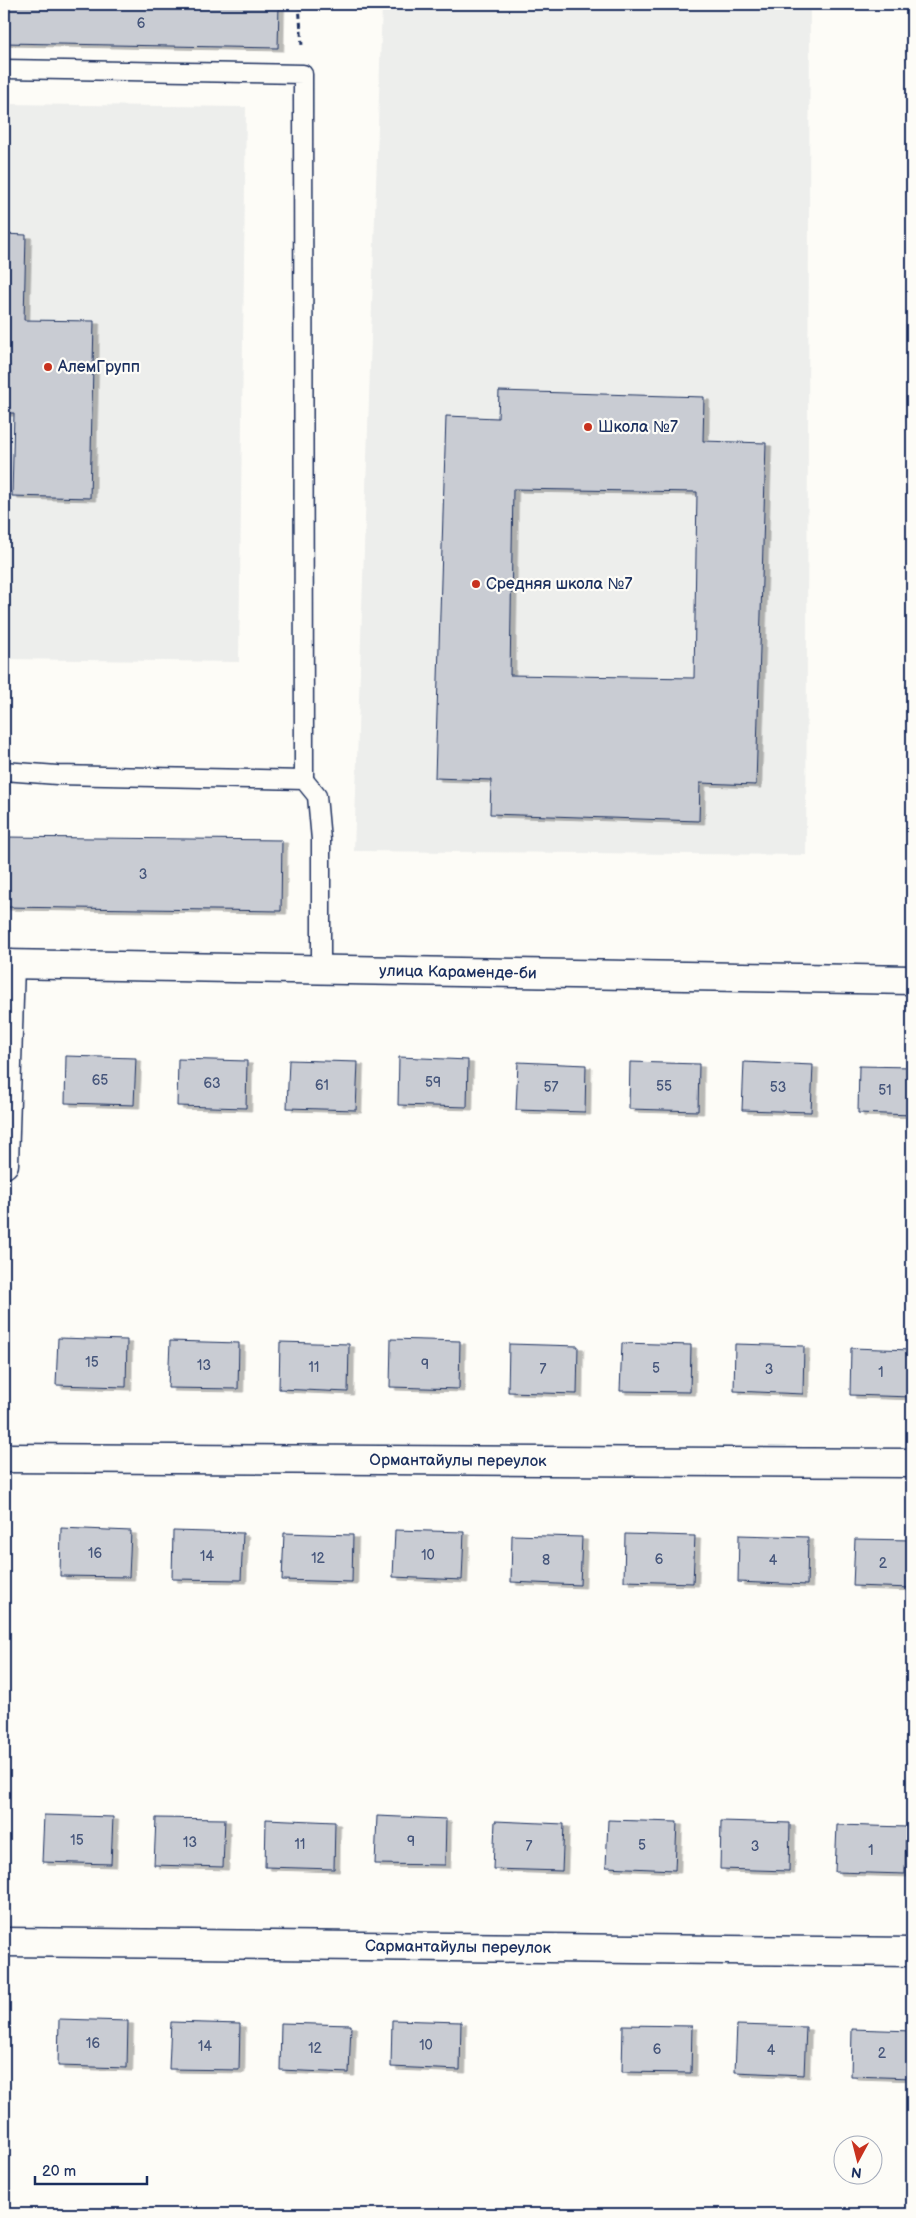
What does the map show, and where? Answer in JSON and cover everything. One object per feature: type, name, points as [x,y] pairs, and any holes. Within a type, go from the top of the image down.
[{"type":"street","name":"улица Караменде-би","points":[[7,964],[912,980]]},
{"type":"street","points":[[4,1164],[7,964]]},
{"type":"street","name":"Ормантайулы переулок","points":[[4,1458],[912,1463]]},
{"type":"street","name":"Сармантайулы переулок","points":[[4,1942],[912,1952]]},
{"type":"lane","points":[[4,69],[303,74],[304,780],[317,796],[321,840],[321,969]]},
{"type":"lane","points":[[4,771],[57,775],[304,780]]},
{"type":"path","points":[[299,4],[303,74]]},
{"type":"shaded area","name":"Школа №7","points":[[382,4],[810,4],[806,855],[354,851]]},
{"type":"shaded area","points":[[4,104],[246,107],[239,662],[4,659]]},
{"type":"building","points":[[4,4],[279,4],[278,48],[4,43]]},
{"type":"building","name":"АлемГрупп","points":[[4,234],[26,235],[24,320],[94,321],[90,498],[12,496],[14,413],[4,413]]},
{"type":"building","name":"Средняя школа №7","points":[[499,391],[704,397],[703,441],[766,443],[756,785],[700,783],[699,821],[490,814],[491,780],[435,778],[446,416],[498,418]],"holes":[[[513,489],[697,492],[694,678],[510,675]]]},
{"type":"building","points":[[4,837],[282,840],[281,911],[4,907]]},
{"type":"building","points":[[66,1056],[136,1058],[134,1105],[65,1103]]},
{"type":"building","points":[[399,1057],[468,1060],[467,1107],[398,1105]]},
{"type":"building","points":[[178,1059],[247,1061],[246,1108],[177,1106]]},
{"type":"building","points":[[289,1060],[358,1062],[356,1110],[287,1108]]},
{"type":"building","points":[[518,1062],[586,1065],[585,1112],[516,1110]]},
{"type":"building","points":[[630,1062],[699,1064],[698,1111],[629,1109]]},
{"type":"building","points":[[744,1062],[813,1065],[811,1112],[742,1110]]},
{"type":"building","points":[[859,1066],[912,1067],[912,1115],[858,1113]]},
{"type":"building","points":[[58,1338],[127,1340],[126,1387],[56,1385]]},
{"type":"building","points":[[391,1339],[460,1341],[459,1389],[390,1387]]},
{"type":"building","points":[[170,1341],[239,1343],[238,1389],[168,1388]]},
{"type":"building","points":[[280,1342],[349,1344],[348,1392],[279,1389]]},
{"type":"building","points":[[622,1343],[691,1345],[690,1392],[620,1391]]},
{"type":"building","points":[[509,1344],[578,1346],[577,1394],[508,1392]]},
{"type":"building","points":[[735,1344],[804,1346],[803,1394],[734,1391]]},
{"type":"building","points":[[851,1348],[912,1350],[912,1397],[850,1395]]},
{"type":"building","points":[[61,1528],[131,1531],[129,1577],[60,1576]]},
{"type":"building","points":[[395,1530],[464,1532],[462,1580],[393,1577]]},
{"type":"building","points":[[173,1531],[243,1533],[241,1580],[172,1579]]},
{"type":"building","points":[[284,1533],[353,1535],[352,1582],[282,1580]]},
{"type":"building","points":[[625,1534],[695,1536],[693,1583],[624,1581]]},
{"type":"building","points":[[512,1535],[582,1537],[580,1585],[511,1582]]},
{"type":"building","points":[[739,1535],[808,1537],[807,1585],[738,1582]]},
{"type":"building","points":[[855,1539],[912,1540],[912,1588],[853,1586]]},
{"type":"building","points":[[44,1815],[113,1817],[111,1864],[42,1862]]},
{"type":"building","points":[[377,1816],[446,1819],[445,1865],[375,1864]]},
{"type":"building","points":[[156,1818],[225,1819],[223,1867],[154,1865]]},
{"type":"building","points":[[266,1819],[335,1822],[334,1869],[265,1867]]},
{"type":"building","points":[[608,1820],[677,1822],[675,1870],[606,1867]]},
{"type":"building","points":[[495,1821],[564,1824],[562,1871],[493,1869]]},
{"type":"building","points":[[721,1821],[790,1823],[789,1871],[720,1869]]},
{"type":"building","points":[[837,1825],[906,1827],[905,1874],[835,1872]]},
{"type":"building","points":[[59,2019],[128,2021],[127,2068],[58,2066]]},
{"type":"building","points":[[392,2020],[461,2022],[460,2070],[391,2067]]},
{"type":"building","points":[[171,2022],[240,2024],[239,2070],[169,2069]]},
{"type":"building","points":[[281,2023],[351,2025],[349,2073],[280,2070]]},
{"type":"building","points":[[623,2025],[692,2026],[691,2073],[622,2072]]},
{"type":"building","points":[[737,2025],[806,2027],[804,2075],[735,2072]]},
{"type":"building","points":[[852,2029],[912,2031],[912,2078],[851,2076]]},
{"type":"place","name":"АлемГрупп","points":[[48,367]]},
{"type":"place","name":"Школа №7","points":[[588,427]]},
{"type":"place","name":"Средняя школа №7","points":[[476,584]]}]
